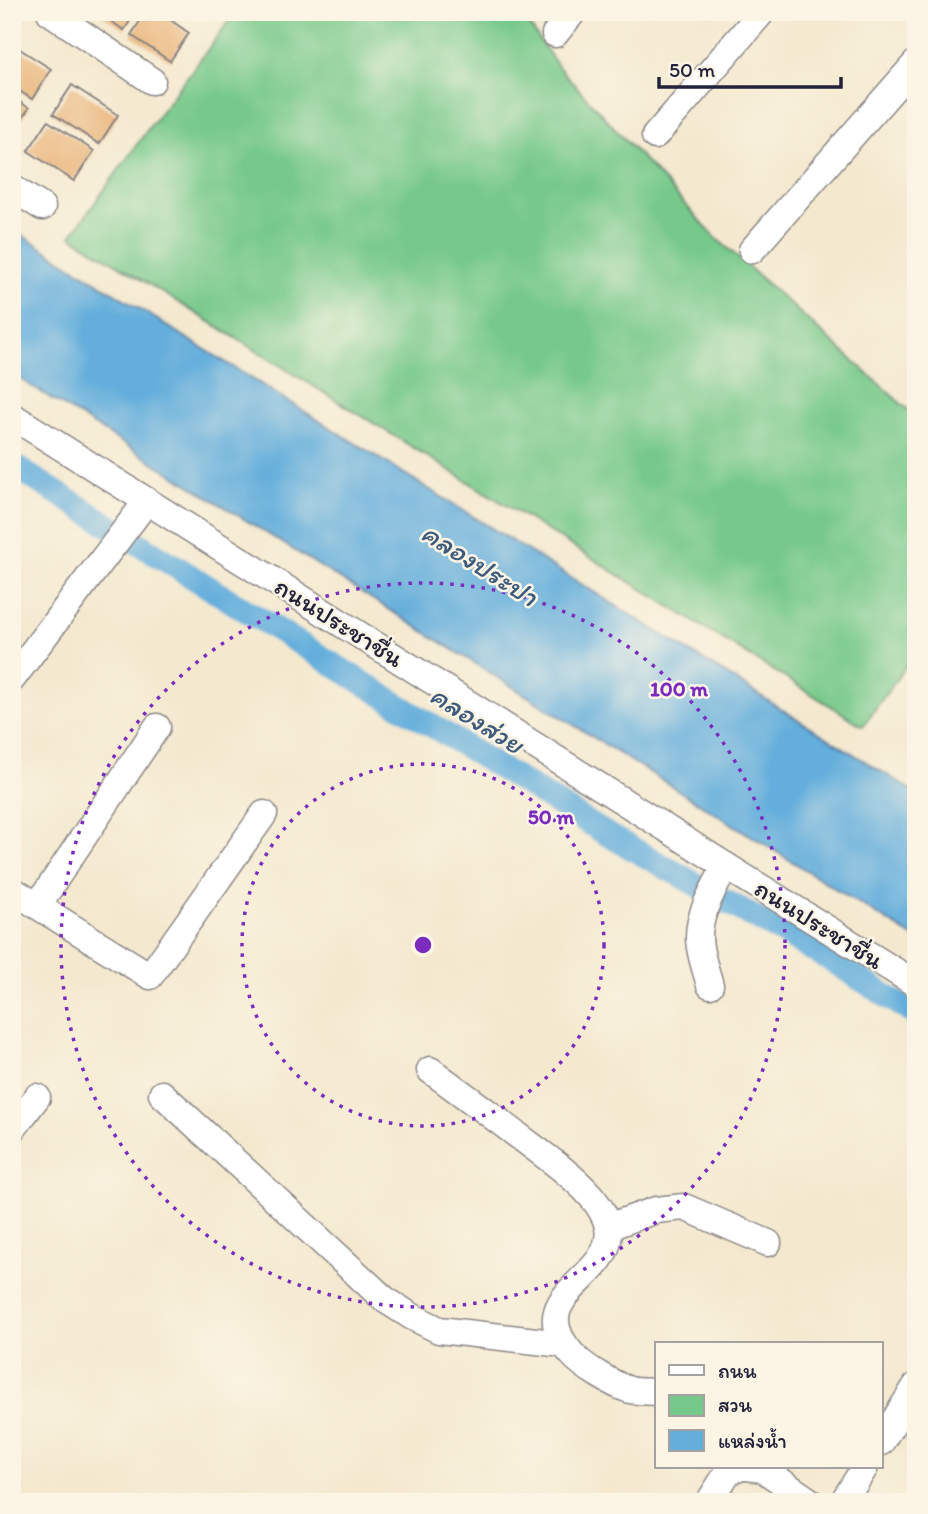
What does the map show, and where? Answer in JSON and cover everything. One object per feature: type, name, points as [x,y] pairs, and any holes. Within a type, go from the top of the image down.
[{"type":"street","points":[[50,12],[152,81]]},
{"type":"street","points":[[555,34],[573,12]]},
{"type":"street","points":[[655,136],[761,12]]},
{"type":"street","points":[[752,250],[916,63]]},
{"type":"street","points":[[12,188],[43,207]]},
{"type":"street","name":"ถนนประชาชื่น","points":[[12,415],[147,501],[716,883],[916,984]]},
{"type":"street","points":[[12,679],[147,501]]},
{"type":"street","points":[[38,905],[157,727]]},
{"type":"street","points":[[12,890],[150,976],[264,814]]},
{"type":"street","points":[[710,985],[699,939],[700,924],[716,883]]},
{"type":"street","points":[[430,1070],[554,1162],[590,1195],[601,1210],[608,1227],[607,1246],[561,1302],[555,1312],[555,1328],[562,1344],[579,1362],[632,1391],[655,1392]]},
{"type":"street","points":[[162,1094],[384,1299],[411,1316],[439,1330],[562,1344]]},
{"type":"street","points":[[12,1130],[37,1097]]},
{"type":"street","points":[[608,1227],[656,1210],[684,1208],[768,1243]]},
{"type":"street","points":[[883,1439],[916,1386]]},
{"type":"street","points":[[709,1502],[728,1472],[748,1468]]},
{"type":"street","points":[[755,1468],[811,1502]]},
{"type":"street","points":[[843,1502],[864,1468]]},
{"type":"green space","points":[[236,12],[520,12],[560,69],[715,237],[916,417],[916,652],[863,726],[71,236]]},
{"type":"water","name":"คลองประปา","points":[[12,229],[916,793],[916,939],[12,374]]},
{"type":"building","points":[[97,12],[136,12],[124,30]]},
{"type":"building","points":[[146,12],[159,12],[189,33],[170,61],[131,35]]},
{"type":"building","points":[[12,44],[51,69],[32,99],[12,86]]},
{"type":"building","points":[[72,85],[118,115],[99,144],[53,114]]},
{"type":"building","points":[[12,97],[29,108],[12,133]]},
{"type":"building","points":[[48,121],[94,151],[74,181],[28,151]]},
{"type":"waterway","name":"คลองส่วย","points":[[12,465],[608,835],[829,959],[916,1015]]}]
